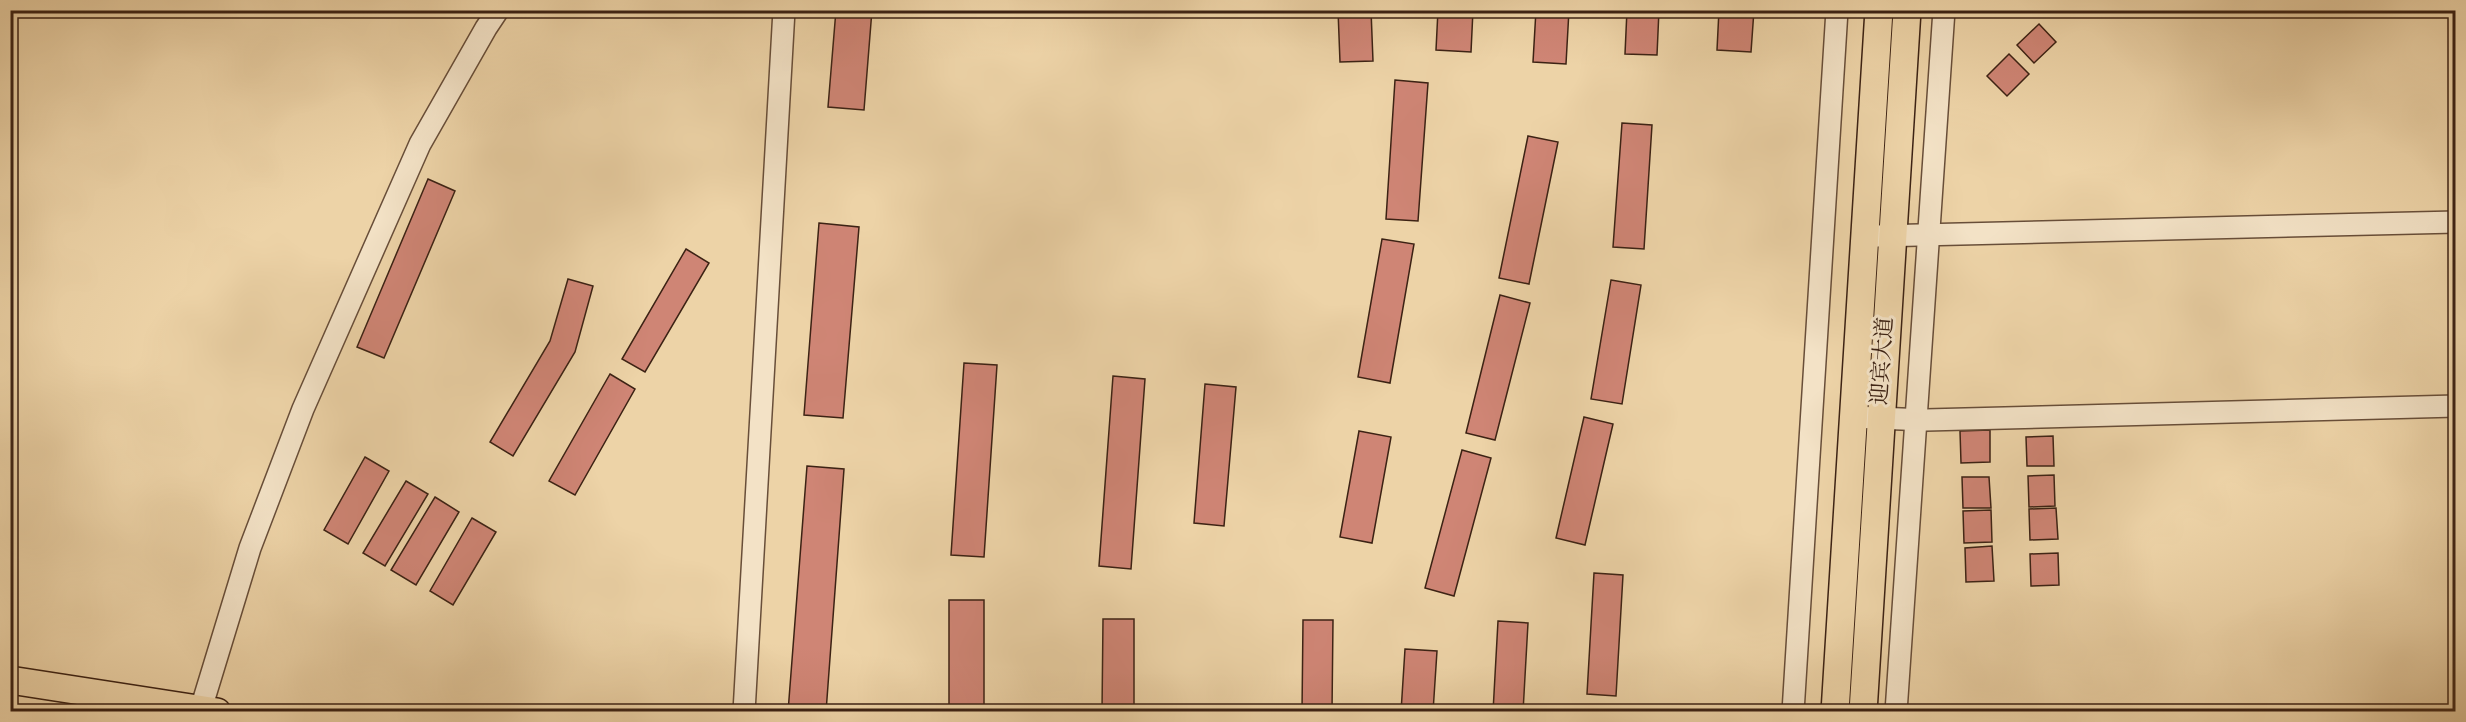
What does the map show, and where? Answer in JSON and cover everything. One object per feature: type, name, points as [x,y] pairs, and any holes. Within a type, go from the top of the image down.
[{"type":"main road","name":"迎宾大道","points":[[1835,711],[1879,10]]},
{"type":"main road","name":"迎宾大道","points":[[1863,711],[1907,10]]},
{"type":"main road","points":[[10,680],[206,711]]},
{"type":"main road","points":[[10,698],[94,711]]},
{"type":"street","points":[[206,711],[250,548],[303,409],[420,144],[498,10]]},
{"type":"street","points":[[744,711],[784,10]]},
{"type":"street","points":[[1792,711],[1837,10]]},
{"type":"street","points":[[1896,711],[1914,420],[1944,10]]},
{"type":"street","points":[[1864,235],[1892,237],[2456,222]]},
{"type":"street","points":[[1852,417],[1914,420],[2456,406]]},
{"type":"building","points":[[836,10],[872,10],[864,110],[828,107]]},
{"type":"building","points":[[1338,10],[1371,10],[1373,61],[1340,62]]},
{"type":"building","points":[[1438,10],[1473,10],[1471,52],[1436,50]]},
{"type":"building","points":[[1536,10],[1569,10],[1566,64],[1533,62]]},
{"type":"building","points":[[1627,10],[1659,10],[1657,55],[1625,54]]},
{"type":"building","points":[[1719,10],[1754,10],[1751,52],[1717,50]]},
{"type":"building","points":[[2039,24],[2056,42],[2034,63],[2017,45]]},
{"type":"building","points":[[2009,54],[2029,74],[2007,96],[1987,76]]},
{"type":"building","points":[[1395,80],[1428,83],[1418,221],[1386,219]]},
{"type":"building","points":[[1622,123],[1652,125],[1644,249],[1613,247]]},
{"type":"building","points":[[1528,136],[1558,142],[1529,284],[1499,278]]},
{"type":"building","points":[[428,179],[455,191],[384,358],[357,347]]},
{"type":"building","points":[[819,223],[859,227],[843,418],[804,415]]},
{"type":"building","points":[[1382,239],[1414,244],[1390,383],[1358,377]]},
{"type":"building","points":[[686,249],[709,263],[645,372],[622,359]]},
{"type":"building","points":[[568,279],[593,286],[575,352],[513,456],[490,442],[550,341]]},
{"type":"building","points":[[1611,280],[1641,285],[1622,404],[1591,399]]},
{"type":"building","points":[[1500,295],[1530,303],[1495,440],[1466,433]]},
{"type":"building","points":[[964,363],[997,365],[984,557],[951,555]]},
{"type":"building","points":[[610,374],[635,389],[575,495],[549,481]]},
{"type":"building","points":[[1113,376],[1145,379],[1131,569],[1099,566]]},
{"type":"building","points":[[1205,384],[1236,387],[1224,526],[1194,523]]},
{"type":"building","points":[[1584,417],[1613,424],[1585,545],[1556,538]]},
{"type":"building","points":[[1990,430],[1990,462],[1961,463],[1960,431]]},
{"type":"building","points":[[1359,431],[1391,437],[1372,543],[1340,537]]},
{"type":"building","points":[[2053,436],[2054,466],[2027,466],[2026,437]]},
{"type":"building","points":[[1462,450],[1491,458],[1454,596],[1425,588]]},
{"type":"building","points":[[365,457],[389,471],[348,544],[324,530]]},
{"type":"building","points":[[807,466],[844,469],[826,712],[788,712]]},
{"type":"building","points":[[2054,475],[2055,506],[2029,507],[2028,476]]},
{"type":"building","points":[[1962,477],[1989,477],[1991,508],[1963,508]]},
{"type":"building","points":[[406,481],[428,494],[385,566],[363,553]]},
{"type":"building","points":[[435,497],[459,512],[416,585],[391,570]]},
{"type":"building","points":[[2056,508],[2058,539],[2030,540],[2029,509]]},
{"type":"building","points":[[1991,510],[1992,542],[1964,543],[1963,511]]},
{"type":"building","points":[[472,518],[496,532],[453,605],[430,591]]},
{"type":"building","points":[[1992,546],[1994,581],[1966,582],[1965,548]]},
{"type":"building","points":[[2058,553],[2059,585],[2031,586],[2030,554]]},
{"type":"building","points":[[1594,573],[1623,575],[1616,696],[1587,694]]},
{"type":"building","points":[[949,600],[984,600],[984,712],[949,712]]},
{"type":"building","points":[[1103,619],[1134,619],[1134,712],[1102,712]]},
{"type":"building","points":[[1303,620],[1333,620],[1332,712],[1302,712]]},
{"type":"building","points":[[1498,621],[1528,623],[1523,712],[1493,712]]},
{"type":"building","points":[[1405,649],[1437,651],[1433,712],[1401,712]]}]
